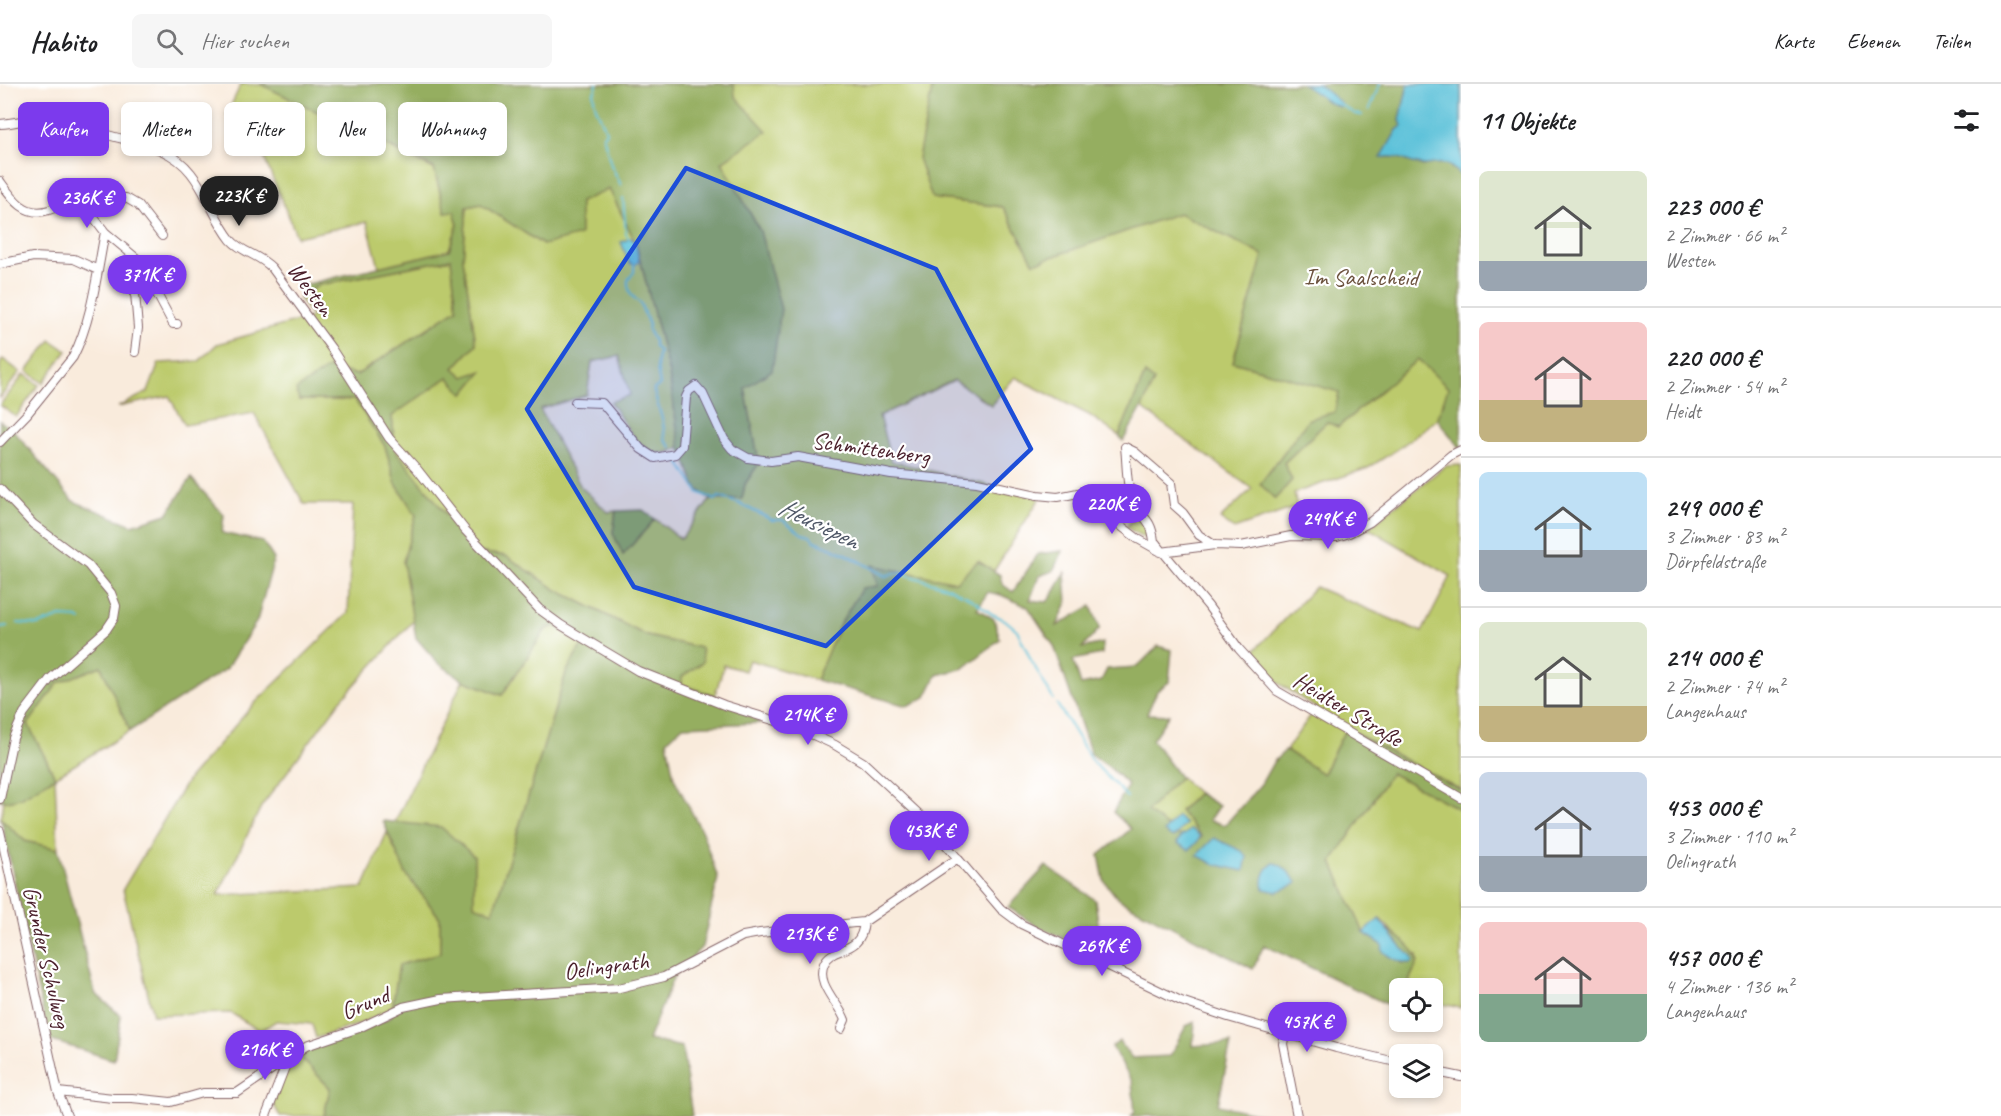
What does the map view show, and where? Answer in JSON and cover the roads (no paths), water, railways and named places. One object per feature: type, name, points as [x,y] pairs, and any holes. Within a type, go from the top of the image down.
[{"type":"street","name":"Westen","points":[[0,124],[39,117],[64,117],[99,132],[146,143],[184,165],[198,183],[230,238],[272,268],[331,348],[382,429],[491,559],[548,616],[638,671],[695,695],[817,735],[863,762],[918,813],[1001,909],[1021,924],[1181,1001],[1346,1051],[1389,1061]]},
{"type":"street","points":[[0,181],[15,203],[27,209],[47,211],[76,199],[105,232],[141,264],[173,324],[177,324]]},
{"type":"street","points":[[88,210],[126,198],[138,205],[162,236]]},
{"type":"street","points":[[0,442],[17,425],[73,357],[83,332],[105,232]]},
{"type":"street","points":[[0,264],[33,257],[74,259],[98,270]]},
{"type":"street","points":[[135,258],[133,263],[136,278],[138,327],[135,352]]},
{"type":"street","name":"Schmittenberg","points":[[575,402],[602,403],[641,449],[652,457],[666,457],[675,454],[682,446],[686,398],[689,391],[696,386],[703,394],[724,439],[732,449],[748,458],[771,461],[798,457],[891,474],[977,483],[1037,495],[1058,497],[1078,493],[1138,539],[1161,552]]},
{"type":"street","points":[[1215,545],[1199,536],[1183,513],[1174,505],[1171,483],[1135,452],[1125,447],[1131,497],[1137,508],[1147,518],[1154,541],[1161,552],[1215,545],[1241,546],[1292,536],[1336,537],[1349,533],[1370,522],[1451,455],[1461,450]]},
{"type":"street","points":[[0,489],[33,524],[88,565],[111,592],[116,606],[114,618],[106,630],[50,679],[24,713],[14,738],[0,799]]},
{"type":"street","name":"Heidter Straße","points":[[1161,552],[1277,691],[1461,798]]},
{"type":"street","name":"Grunder Schulweg","points":[[0,831],[57,1092],[67,1116]]},
{"type":"street","name":"Oelingrath","points":[[417,1004],[441,999],[619,988],[664,977],[743,936],[864,922],[958,858]]},
{"type":"street","name":"Oelingrath","points":[[841,1029],[845,1020],[825,983],[823,967],[828,958],[860,939],[864,922]]},
{"type":"street","name":"Grund","points":[[288,1059],[306,1046],[359,1028],[388,1013],[417,1004]]},
{"type":"street","points":[[1285,1033],[1283,1044],[1297,1116]]},
{"type":"street","points":[[57,1092],[171,1102],[204,1093],[237,1093],[288,1059]]},
{"type":"street","points":[[266,1116],[288,1059]]},
{"type":"street","points":[[1443,1073],[1461,1077]]},
{"type":"water","points":[[1303,84],[1318,84],[1341,103],[1340,107],[1328,102]]},
{"type":"water","points":[[1408,84],[1461,84],[1461,176],[1446,164],[1423,165],[1393,157],[1381,158],[1397,130],[1402,126],[1400,120]]},
{"type":"water","points":[[631,238],[636,243],[639,261],[635,265],[629,263],[621,242]]},
{"type":"water","points":[[1177,816],[1186,824],[1174,837],[1171,837],[1164,832]]},
{"type":"water","points":[[1191,829],[1200,836],[1189,850],[1177,843],[1182,835]]},
{"type":"water","points":[[1214,838],[1242,851],[1247,857],[1244,871],[1213,864],[1197,855]]},
{"type":"water","points":[[1274,863],[1287,870],[1297,882],[1296,884],[1277,892],[1264,889],[1264,874]]},
{"type":"water","points":[[1379,919],[1402,948],[1411,955],[1412,963],[1400,961],[1388,955],[1382,950],[1383,945],[1364,933]]},
{"type":"waterway","name":"Heusiepen","points":[[597,84],[594,98],[606,132],[603,135],[611,165],[621,185]]},
{"type":"waterway","points":[[1369,110],[1380,84]]},
{"type":"waterway","points":[[1338,103],[1355,114],[1362,115]]},
{"type":"waterway","name":"Heusiepen","points":[[623,198],[626,234],[629,239]]},
{"type":"waterway","name":"Heusiepen","points":[[634,263],[634,272],[628,280],[628,286],[631,295],[640,303],[649,325],[648,330],[654,341],[654,347],[659,351],[657,364],[660,385],[654,389],[654,392],[663,422],[665,440],[672,448]]},
{"type":"waterway","name":"Heusiepen","points":[[677,459],[698,492],[715,500],[719,497],[738,503],[772,520],[783,520],[813,540],[848,555],[886,576],[901,573],[950,588],[961,594]]},
{"type":"waterway","name":"Heusiepen","points":[[964,595],[974,601]]},
{"type":"waterway","name":"Heusiepen","points":[[976,602],[1017,630],[1053,699]]},
{"type":"waterway","points":[[18,623],[38,625],[61,617],[81,620]]},
{"type":"waterway","points":[[0,627],[7,626]]},
{"type":"waterway","name":"Heusiepen","points":[[1057,704],[1092,761],[1127,797]]},
{"type":"park label","name":"Im Saalscheid","points":[[1361,277]]}]
